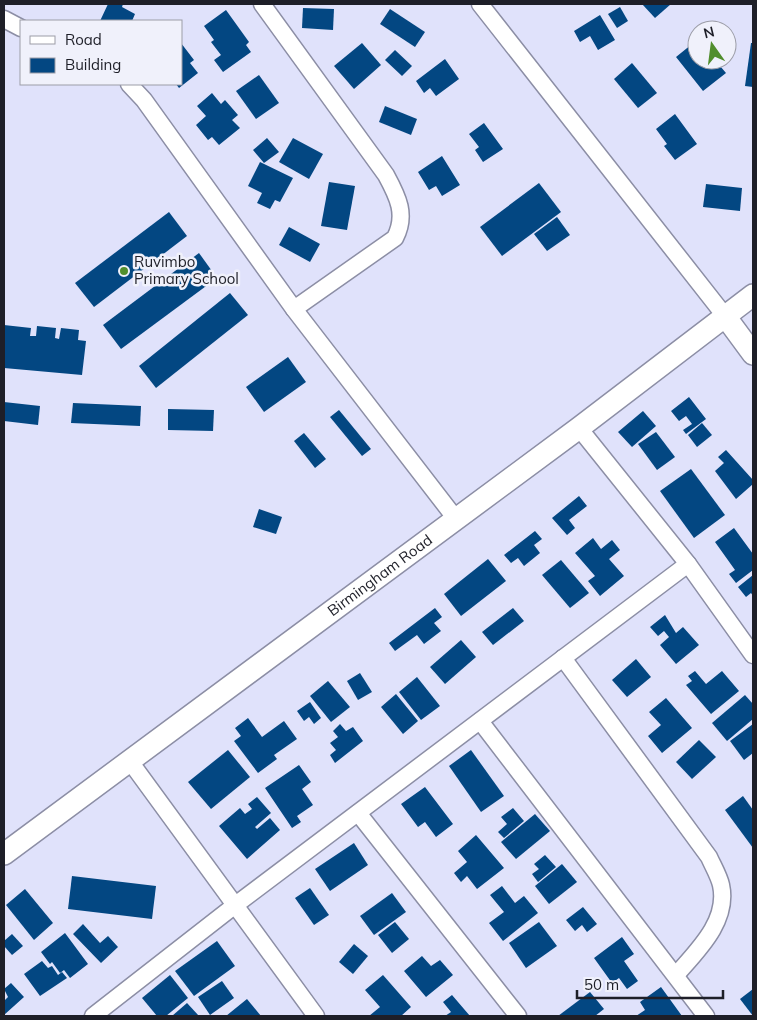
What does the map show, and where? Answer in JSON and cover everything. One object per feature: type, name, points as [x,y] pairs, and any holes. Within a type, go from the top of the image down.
[{"type":"street","points":[[262,4],[386,175],[396,194],[402,214],[401,227],[395,238],[294,309]]},
{"type":"street","points":[[480,4],[753,354]]},
{"type":"street","points":[[4,19],[20,27]]},
{"type":"street","points":[[130,85],[144,100],[294,309],[456,519]]},
{"type":"street","name":"Birmingham Road","points":[[4,854],[128,760],[579,428],[753,295]]},
{"type":"street","points":[[579,428],[688,564],[753,655]]},
{"type":"street","points":[[103,1013],[234,906],[688,564]]},
{"type":"street","points":[[563,658],[709,857],[721,886],[720,906],[712,933],[676,975]]},
{"type":"street","points":[[480,721],[706,1016]]},
{"type":"street","points":[[128,760],[316,1016]]},
{"type":"street","points":[[358,813],[518,1016]]},
{"type":"building","points":[[108,4],[123,4],[122,7],[135,14],[132,20],[100,20]]},
{"type":"building","points":[[642,4],[671,4],[655,18]]},
{"type":"building","points":[[620,7],[628,21],[617,28],[608,14]]},
{"type":"building","points":[[303,8],[334,9],[333,30],[302,28]]},
{"type":"building","points":[[390,9],[425,32],[415,47],[380,24]]},
{"type":"building","points":[[226,10],[249,42],[246,45],[251,52],[223,72],[214,60],[221,55],[211,42],[214,40],[204,26]]},
{"type":"building","points":[[600,15],[615,40],[598,50],[590,36],[580,42],[574,31]]},
{"type":"building","points":[[362,43],[381,65],[354,89],[334,66]]},
{"type":"building","points":[[751,43],[753,43],[753,87],[745,86]]},
{"type":"building","points":[[182,44],[194,60],[190,63],[198,73],[179,88],[177,85],[182,85]]},
{"type":"building","points":[[687,48],[687,70],[723,70],[726,73],[703,91],[676,57]]},
{"type":"building","points":[[395,50],[412,66],[402,76],[385,60]]},
{"type":"building","points":[[445,59],[459,79],[436,96],[430,88],[424,93],[416,81]]},
{"type":"building","points":[[632,63],[657,93],[638,108],[614,79]]},
{"type":"building","points":[[259,75],[279,103],[256,119],[236,91]]},
{"type":"building","points":[[212,93],[221,104],[225,100],[238,115],[232,120],[240,128],[219,145],[212,137],[208,140],[196,125],[206,116],[197,106]]},
{"type":"building","points":[[385,106],[417,119],[411,135],[379,122]]},
{"type":"building","points":[[675,114],[697,144],[675,160],[664,146],[667,144],[656,129]]},
{"type":"building","points":[[484,123],[503,149],[483,162],[475,150],[479,147],[469,134]]},
{"type":"building","points":[[267,138],[279,152],[264,163],[253,150]]},
{"type":"building","points":[[293,138],[323,154],[309,179],[279,162]]},
{"type":"building","points":[[442,156],[460,185],[442,196],[436,186],[429,190],[418,172]]},
{"type":"building","points":[[260,162],[293,178],[280,202],[275,200],[270,209],[257,203],[262,193],[248,186]]},
{"type":"building","points":[[329,182],[355,186],[347,230],[321,226]]},
{"type":"building","points":[[539,183],[561,212],[502,256],[480,227]]},
{"type":"building","points":[[706,184],[742,188],[740,211],[703,207]]},
{"type":"building","points":[[169,212],[187,236],[94,307],[75,283]]},
{"type":"building","points":[[557,217],[570,235],[547,251],[534,234]]},
{"type":"building","points":[[289,227],[320,244],[310,262],[279,245]]},
{"type":"building","points":[[199,253],[217,278],[121,349],[103,325]]},
{"type":"building","points":[[230,293],[248,315],[156,388],[139,366]]},
{"type":"building","points":[[4,325],[31,328],[30,336],[36,336],[37,326],[56,328],[55,338],[59,339],[61,328],[79,330],[78,340],[86,341],[82,375],[4,368]]},
{"type":"building","points":[[288,357],[306,382],[264,412],[246,387]]},
{"type":"building","points":[[689,397],[706,419],[686,434],[683,430],[692,424],[686,416],[679,421],[671,411]]},
{"type":"building","points":[[4,402],[40,406],[38,425],[4,421]]},
{"type":"building","points":[[73,403],[141,406],[140,426],[71,423]]},
{"type":"building","points":[[168,409],[214,410],[213,431],[168,430]]},
{"type":"building","points":[[339,410],[371,449],[362,456],[330,417]]},
{"type":"building","points":[[643,411],[656,426],[632,447],[618,432]]},
{"type":"building","points":[[702,423],[712,435],[697,447],[688,435]]},
{"type":"building","points":[[656,432],[675,457],[657,470],[638,444]]},
{"type":"building","points":[[304,433],[326,459],[315,468],[294,441]]},
{"type":"building","points":[[726,450],[753,480],[753,484],[736,499],[715,471],[724,463],[718,457]]},
{"type":"building","points":[[691,469],[725,515],[694,538],[660,491]]},
{"type":"building","points":[[579,496],[587,506],[569,520],[575,528],[567,535],[552,518]]},
{"type":"building","points":[[259,509],[282,517],[276,534],[253,527]]},
{"type":"building","points":[[734,528],[753,554],[753,570],[736,583],[729,574],[735,570],[715,542]]},
{"type":"building","points":[[535,531],[542,539],[534,545],[540,553],[524,566],[518,558],[511,563],[504,555]]},
{"type":"building","points":[[593,538],[601,549],[612,540],[620,550],[609,559],[624,576],[600,596],[588,581],[595,576],[575,553]]},
{"type":"building","points":[[488,559],[506,581],[461,616],[444,594]]},
{"type":"building","points":[[561,560],[589,593],[570,608],[542,575]]},
{"type":"building","points":[[753,575],[753,596],[751,593],[746,597],[738,587]]},
{"type":"building","points":[[435,608],[442,617],[434,623],[441,631],[424,644],[417,635],[395,651],[389,643]]},
{"type":"building","points":[[513,608],[524,621],[493,645],[482,632]]},
{"type":"building","points":[[665,615],[676,633],[683,627],[699,645],[676,664],[660,645],[669,637],[664,631],[658,636],[650,627]]},
{"type":"building","points":[[461,640],[476,657],[445,684],[430,667]]},
{"type":"building","points":[[636,659],[651,677],[627,697],[612,680]]},
{"type":"building","points":[[695,671],[706,684],[722,671],[739,691],[711,714],[686,685],[692,681],[688,676]]},
{"type":"building","points":[[360,673],[372,692],[358,700],[347,681]]},
{"type":"building","points":[[417,677],[440,706],[421,720],[399,692]]},
{"type":"building","points":[[328,681],[350,707],[331,722],[310,696]]},
{"type":"building","points":[[396,694],[418,721],[403,734],[381,707]]},
{"type":"building","points":[[745,695],[753,704],[753,719],[727,741],[712,723]]},
{"type":"building","points":[[666,698],[692,728],[662,753],[648,736],[661,725],[649,712]]},
{"type":"building","points":[[310,702],[321,718],[314,724],[309,717],[304,721],[297,711]]},
{"type":"building","points":[[248,718],[262,737],[284,721],[297,739],[274,755],[277,759],[258,773],[234,741],[241,736],[235,728]]},
{"type":"building","points":[[340,724],[346,731],[353,727],[363,741],[335,763],[330,755],[336,750],[330,743],[338,737],[333,731]]},
{"type":"building","points":[[753,724],[753,753],[744,760],[730,741]]},
{"type":"building","points":[[699,740],[716,757],[692,779],[676,762]]},
{"type":"building","points":[[228,750],[250,777],[211,809],[188,782]]},
{"type":"building","points":[[471,750],[504,796],[481,812],[449,766]]},
{"type":"building","points":[[299,765],[311,782],[302,789],[313,805],[297,816],[301,822],[292,828],[265,788]]},
{"type":"building","points":[[425,787],[453,824],[436,837],[425,822],[418,827],[401,804]]},
{"type":"building","points":[[743,796],[753,810],[753,848],[725,810]]},
{"type":"building","points":[[257,797],[271,813],[255,827],[257,829],[270,818],[280,830],[247,859],[219,826],[240,808],[245,814],[252,809],[248,804]]},
{"type":"building","points":[[513,808],[524,821],[504,838],[498,832],[507,824],[501,817]]},
{"type":"building","points":[[535,814],[550,831],[516,859],[501,842]]},
{"type":"building","points":[[476,835],[504,868],[477,889],[467,876],[461,882],[454,873],[467,862],[458,851]]},
{"type":"building","points":[[354,843],[368,865],[330,891],[315,869]]},
{"type":"building","points":[[545,855],[556,867],[538,882],[532,874],[539,869],[534,864]]},
{"type":"building","points":[[562,864],[577,882],[549,904],[535,886]]},
{"type":"building","points":[[72,876],[156,886],[152,919],[68,909]]},
{"type":"building","points":[[502,886],[515,903],[524,896],[538,913],[503,941],[489,923],[504,912],[490,895]]},
{"type":"building","points":[[310,888],[329,915],[314,925],[295,898]]},
{"type":"building","points":[[25,889],[53,923],[34,940],[6,905]]},
{"type":"building","points":[[392,893],[406,912],[374,935],[360,916]]},
{"type":"building","points":[[583,907],[597,924],[587,932],[582,925],[575,931],[566,920]]},
{"type":"building","points":[[395,922],[409,939],[392,953],[378,935]]},
{"type":"building","points":[[539,922],[557,946],[526,968],[509,943]]},
{"type":"building","points":[[83,924],[100,943],[108,936],[118,947],[101,963],[73,934]]},
{"type":"building","points":[[65,933],[88,964],[70,978],[64,970],[60,973],[41,952]]},
{"type":"building","points":[[12,934],[23,946],[12,955],[4,946],[4,941]]},
{"type":"building","points":[[622,937],[634,954],[624,961],[638,981],[627,989],[619,978],[612,983],[594,958]]},
{"type":"building","points":[[217,941],[235,966],[194,996],[175,971]]},
{"type":"building","points":[[354,944],[368,956],[353,974],[339,962]]},
{"type":"building","points":[[422,956],[431,966],[440,960],[453,975],[426,997],[404,971]]},
{"type":"building","points":[[42,961],[48,968],[52,966],[58,975],[62,972],[67,978],[40,996],[24,974]]},
{"type":"building","points":[[170,975],[188,998],[166,1016],[157,1016],[142,998]]},
{"type":"building","points":[[383,975],[411,1007],[401,1016],[369,1016],[380,1007],[365,990]]},
{"type":"building","points":[[222,981],[234,998],[210,1015],[198,997]]},
{"type":"building","points":[[11,983],[24,997],[4,1015],[4,1001],[8,997],[4,989]]},
{"type":"building","points":[[661,987],[682,1016],[636,1016],[645,1010],[640,1002]]},
{"type":"building","points":[[753,989],[753,1016],[740,999]]},
{"type":"building","points":[[590,992],[604,1009],[595,1016],[558,1016]]},
{"type":"building","points":[[452,995],[470,1016],[445,1016],[451,1012],[443,1002]]},
{"type":"building","points":[[247,999],[261,1016],[226,1016]]},
{"type":"building","points":[[187,1003],[199,1016],[172,1016]]},
{"type":"place","name":"Ruvimbo Primary School","points":[[124,271]]}]
